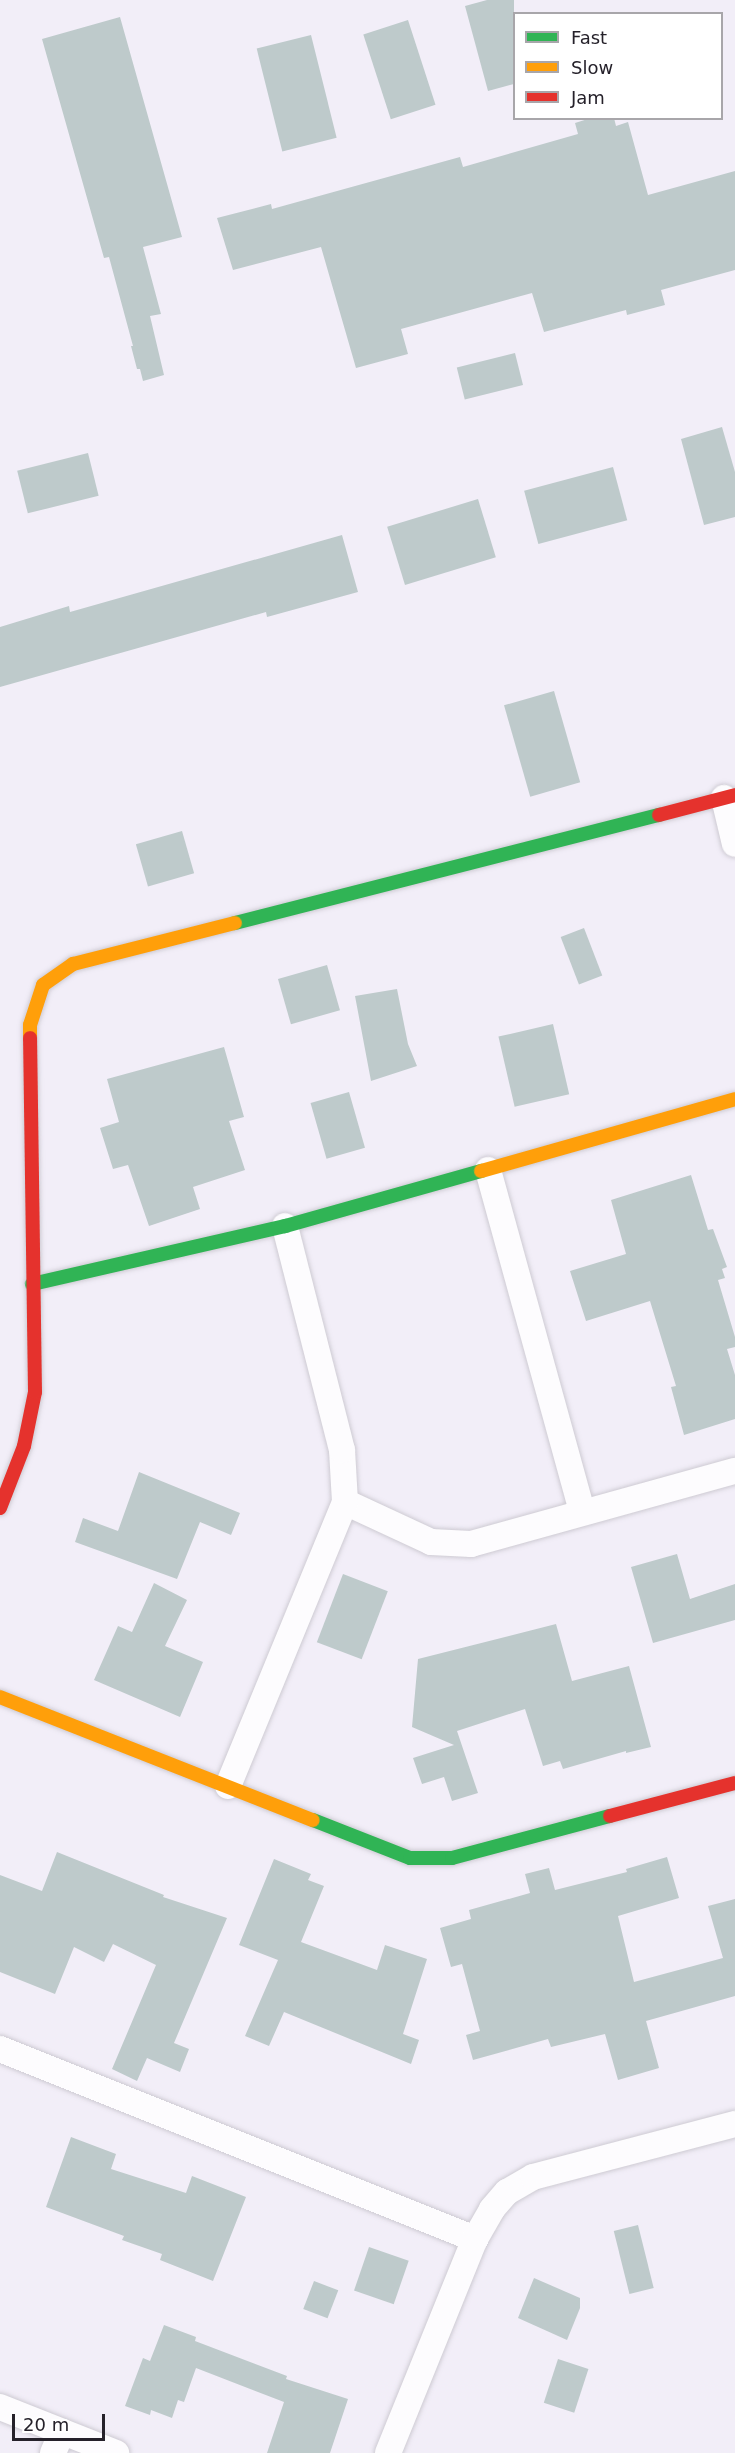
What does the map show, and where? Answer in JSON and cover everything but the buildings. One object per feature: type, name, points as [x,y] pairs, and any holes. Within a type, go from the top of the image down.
[{"type":"street","points":[[0,1508],[24,1446],[35,1392],[30,1025],[43,985],[74,964],[729,796],[735,844]]},
{"type":"street","points":[[32,1284],[285,1226],[735,1099]]},
{"type":"street","points":[[488,1170],[582,1512]]},
{"type":"street","points":[[228,1786],[345,1502],[342,1450],[285,1226]]},
{"type":"street","points":[[345,1502],[431,1542],[471,1544],[735,1471]]},
{"type":"street","points":[[0,1697],[410,1858],[452,1858],[735,1783]]},
{"type":"street","points":[[0,2049],[475,2239]]},
{"type":"street","points":[[388,2453],[475,2239],[492,2209],[507,2192],[533,2177],[735,2124]]},
{"type":"street","points":[[0,2408],[58,2442],[116,2453]]},
{"type":"traffic: fast","points":[[235,923],[659,815]]},
{"type":"traffic: fast","points":[[32,1284],[285,1226],[481,1171]]},
{"type":"traffic: fast","points":[[313,1820],[410,1858],[452,1858],[610,1816]]},
{"type":"traffic: slow","points":[[30,1038],[30,1025],[43,985],[73,964],[235,923]]},
{"type":"traffic: slow","points":[[481,1171],[735,1099]]},
{"type":"traffic: slow","points":[[0,1697],[313,1820]]},
{"type":"traffic: jam","points":[[659,815],[735,795]]},
{"type":"traffic: jam","points":[[0,1508],[24,1446],[35,1392],[30,1038]]},
{"type":"traffic: jam","points":[[610,1816],[735,1783]]}]
